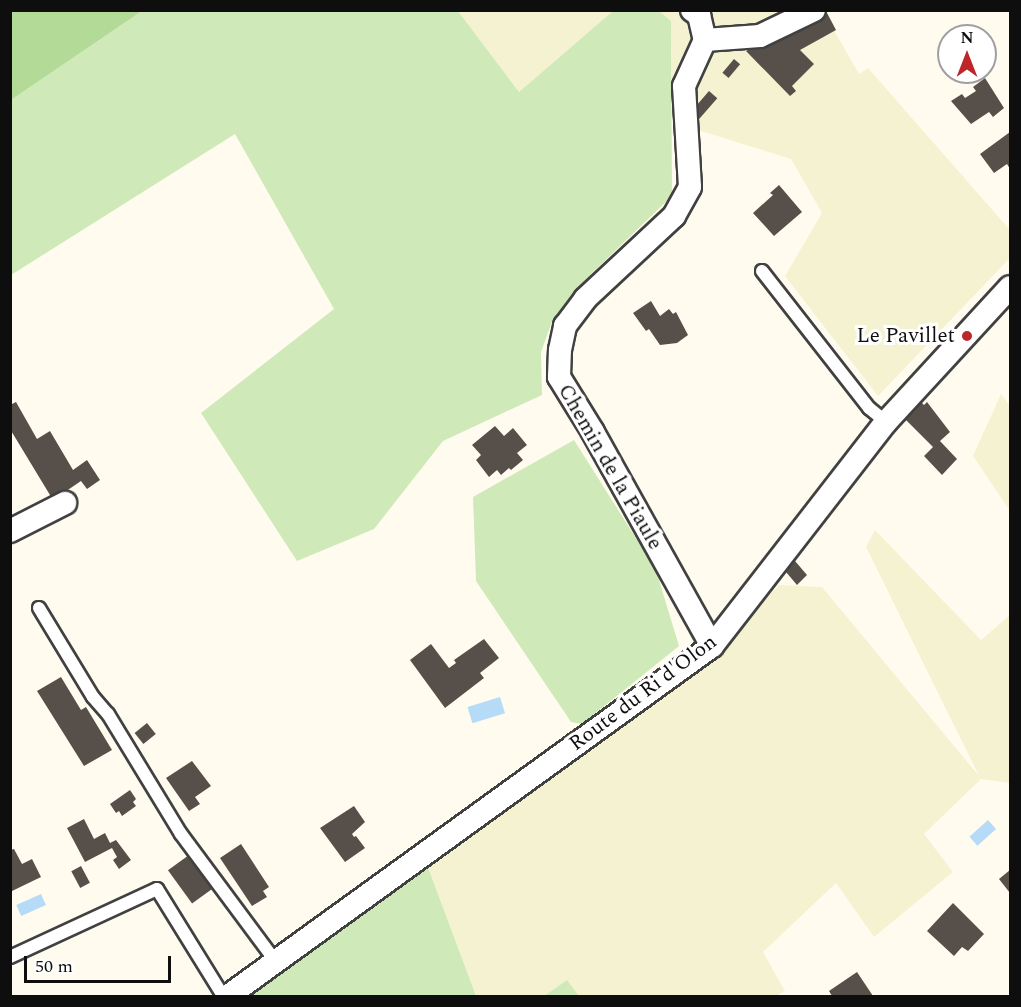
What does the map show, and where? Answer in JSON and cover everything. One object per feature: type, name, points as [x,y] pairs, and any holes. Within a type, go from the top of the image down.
[{"type":"street","points":[[692,10],[699,15],[705,40],[760,36],[814,10]]},
{"type":"street","name":"Chemin de la Piaule","points":[[705,40],[684,86],[690,187],[674,216],[585,299],[566,326],[560,350],[559,377],[593,432],[712,646]]},
{"type":"street","name":"Route du Ri d'Olon","points":[[226,996],[712,646],[886,422],[1011,287]]},
{"type":"street","points":[[10,531],[65,503]]},
{"type":"lane","points":[[762,271],[869,408],[886,422]]},
{"type":"lane","points":[[39,608],[93,697],[108,714],[181,834],[276,962]]},
{"type":"lane","points":[[10,957],[157,889],[226,996]]},
{"type":"shaded area","points":[[458,11],[613,11],[519,92]]},
{"type":"shaded area","points":[[659,11],[823,11],[859,74],[868,68],[1010,230],[1010,258],[878,396],[785,276],[822,213],[791,159],[701,131],[672,95],[671,21]]},
{"type":"shaded area","points":[[1001,394],[1010,406],[1010,511],[973,456]]},
{"type":"shaded area","points":[[875,530],[981,640],[1010,615],[1010,783],[981,779],[924,834],[953,872],[874,937],[836,883],[763,952],[785,991],[776,996],[579,996],[567,980],[544,996],[476,996],[426,862],[714,656],[779,585],[822,587],[979,776],[866,547]]},
{"type":"green space","points":[[11,10],[142,10],[142,11],[11,100]]},
{"type":"green space","points":[[142,11],[458,11],[519,92],[613,11],[659,11],[671,21],[672,196],[592,273],[553,319],[541,352],[542,395],[443,441],[374,529],[297,561],[201,413],[334,309],[235,134],[11,275],[11,100]]},
{"type":"green space","points":[[574,440],[656,570],[679,646],[582,724],[571,722],[476,581],[473,497]]},
{"type":"green space","points":[[426,862],[476,996],[251,996]]},
{"type":"green space","points":[[567,980],[579,996],[544,996]]},
{"type":"water","points":[[500,697],[505,713],[472,723],[467,707]]},
{"type":"water","points":[[988,820],[996,829],[977,846],[969,837]]},
{"type":"water","points":[[41,894],[46,905],[21,916],[16,905]]},
{"type":"building","points":[[826,11],[836,30],[800,50],[814,64],[792,86],[796,91],[790,96],[746,51]]},
{"type":"building","points":[[734,59],[740,64],[729,78],[722,73]]},
{"type":"building","points":[[977,84],[989,84],[1004,108],[993,117],[989,112],[971,124],[951,101],[962,94],[965,98],[976,91],[973,87]]},
{"type":"building","points":[[709,91],[717,98],[698,120],[690,113]]},
{"type":"building","points":[[1010,132],[1010,169],[1007,164],[994,173],[980,154]]},
{"type":"building","points":[[779,185],[802,212],[774,236],[753,213],[773,195],[770,193]]},
{"type":"building","points":[[651,301],[660,316],[669,309],[673,314],[676,312],[688,335],[677,343],[660,345],[649,329],[646,331],[633,313]]},
{"type":"building","points":[[918,399],[924,405],[927,402],[950,432],[940,441],[957,459],[942,475],[924,456],[933,447],[903,417]]},
{"type":"building","points":[[16,402],[37,439],[50,431],[73,470],[87,460],[100,480],[87,489],[81,481],[53,500],[10,429],[10,405]]},
{"type":"building","points":[[495,426],[504,436],[513,428],[527,445],[517,453],[523,460],[501,475],[497,470],[489,477],[476,460],[481,455],[472,445]]},
{"type":"building","points":[[795,561],[807,575],[797,585],[786,572]]},
{"type":"building","points":[[484,639],[499,658],[480,673],[484,678],[445,708],[410,660],[431,644],[449,668],[456,663],[454,660]]},
{"type":"building","points":[[61,677],[81,710],[86,707],[112,750],[84,766],[37,691]]},
{"type":"building","points":[[147,723],[156,734],[143,744],[135,733]]},
{"type":"building","points":[[192,761],[211,786],[195,797],[200,804],[189,811],[166,778]]},
{"type":"building","points":[[130,790],[136,799],[133,802],[136,806],[122,816],[119,811],[116,813],[110,804]]},
{"type":"building","points":[[354,806],[365,822],[352,834],[365,848],[345,862],[320,828]]},
{"type":"building","points":[[84,819],[94,839],[105,833],[110,843],[116,840],[131,860],[119,869],[113,860],[117,857],[112,848],[85,862],[67,828]]},
{"type":"building","points":[[241,844],[269,887],[263,891],[267,897],[252,906],[220,858]]},
{"type":"building","points":[[14,849],[22,864],[32,859],[41,877],[10,892],[10,850]]},
{"type":"building","points":[[189,855],[213,888],[192,903],[168,870]]},
{"type":"building","points":[[81,866],[90,883],[80,888],[71,871]]},
{"type":"building","points":[[1010,870],[1010,893],[999,879]]},
{"type":"building","points":[[953,903],[984,934],[968,951],[962,947],[954,956],[927,931]]},
{"type":"building","points":[[857,972],[873,996],[832,996],[829,991]]},
{"type":"place","name":"Le Pavillet","points":[[967,336]]}]
